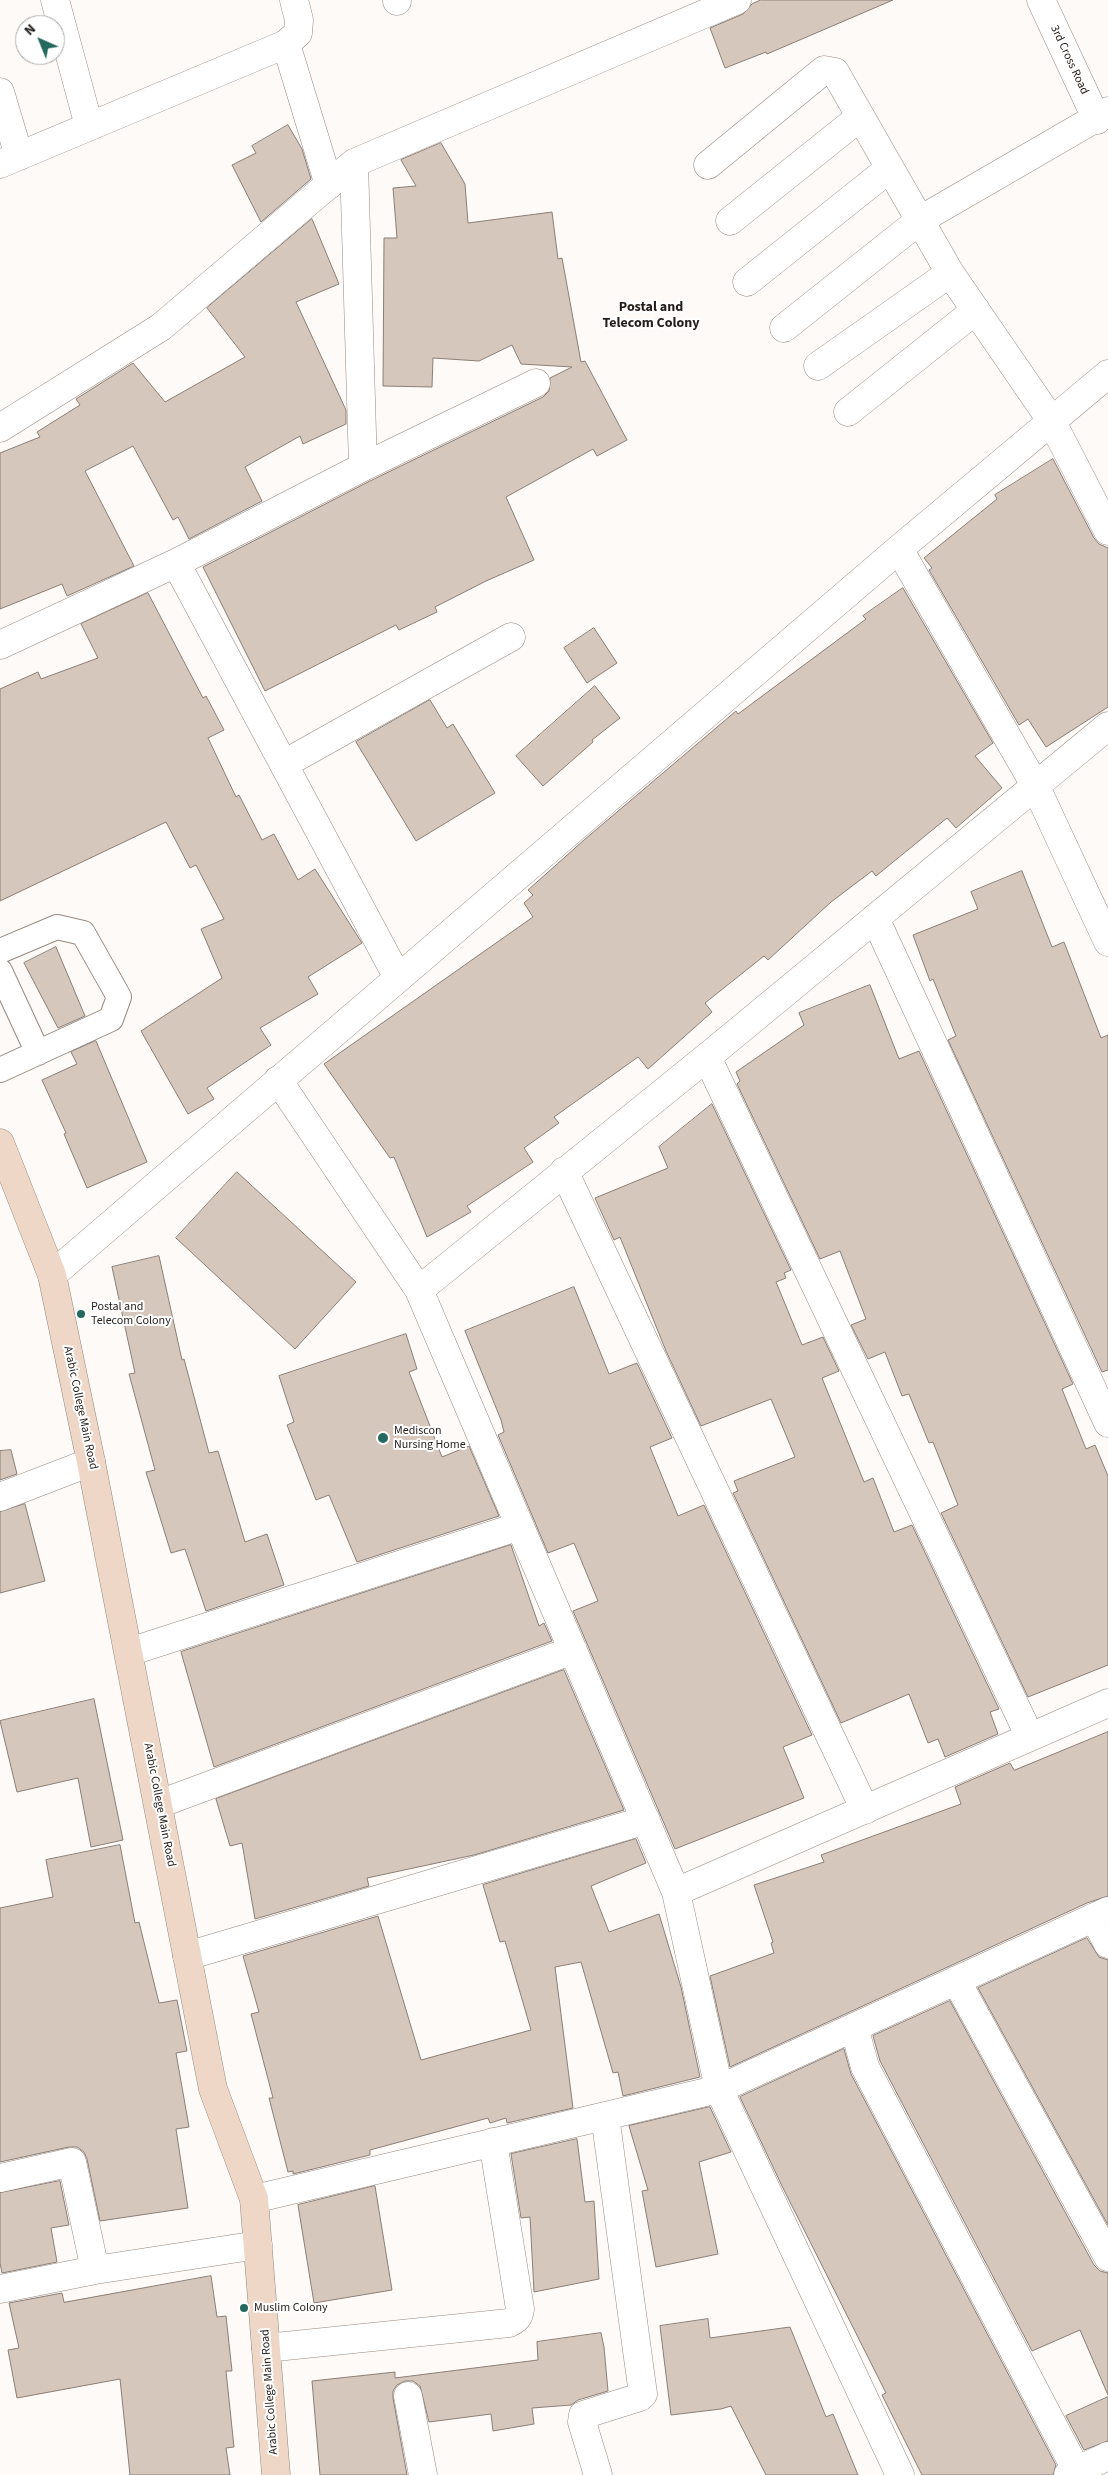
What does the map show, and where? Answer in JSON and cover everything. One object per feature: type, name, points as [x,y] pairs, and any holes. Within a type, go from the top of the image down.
[{"type":"main road","name":"Arabic College Main Road","points":[[0,1143],[52,1275],[92,1462],[213,2089],[254,2199],[276,2475]]},
{"type":"street","points":[[55,0],[89,126]]},
{"type":"street","points":[[0,92],[9,160],[286,44],[298,33],[299,20],[294,0]]},
{"type":"street","points":[[0,428],[161,327],[354,163],[706,7],[737,0]]},
{"type":"street","name":"3rd Cross Road","points":[[1041,0],[1102,115]]},
{"type":"street","points":[[286,44],[328,184]]},
{"type":"street","points":[[708,165],[824,70],[835,72],[950,273],[1051,420],[1108,531]]},
{"type":"street","points":[[784,328],[920,220],[1102,115]]},
{"type":"street","points":[[730,221],[860,117]]},
{"type":"street","points":[[354,163],[363,467]]},
{"type":"street","points":[[747,282],[890,168]]},
{"type":"street","points":[[818,366],[950,273]]},
{"type":"street","points":[[848,412],[976,310]]},
{"type":"street","points":[[52,1275],[899,549],[1108,374]]},
{"type":"street","points":[[0,645],[176,563],[363,467],[536,383]]},
{"type":"street","points":[[899,549],[1035,785],[1108,942]]},
{"type":"street","points":[[176,563],[398,978]]},
{"type":"street","points":[[284,764],[511,637]]},
{"type":"street","points":[[419,1290],[707,1057],[1108,726]]},
{"type":"street","points":[[875,918],[1108,1423]]},
{"type":"street","points":[[707,1057],[1030,1737]]},
{"type":"street","points":[[278,1080],[419,1290],[676,1892],[719,2089],[900,2475]]},
{"type":"street","points":[[564,1171],[865,1810]]},
{"type":"street","points":[[0,1498],[92,1462]]},
{"type":"street","points":[[129,1652],[520,1526]]},
{"type":"street","points":[[159,1804],[573,1650]]},
{"type":"street","points":[[676,1892],[1108,1703]]},
{"type":"street","points":[[187,1956],[646,1820]]},
{"type":"street","points":[[254,2199],[719,2089],[1101,1914],[1108,1944]]},
{"type":"street","points":[[956,1980],[1108,2257]]},
{"type":"street","points":[[854,2027],[865,2066],[1074,2474],[1108,2456]]},
{"type":"street","points":[[598,2475],[582,2422],[583,2415],[640,2397],[643,2394],[605,2116]]},
{"type":"street","points":[[266,2348],[510,2323],[515,2320],[519,2316],[520,2309],[493,2142]]},
{"type":"street","points":[[0,2178],[72,2162],[95,2270]]},
{"type":"street","points":[[0,2289],[95,2270],[258,2245]]},
{"type":"street","points":[[408,2396],[423,2475]]},
{"type":"lane","points":[[0,951],[57,927],[83,933],[119,997],[111,1019],[0,1070]]},
{"type":"lane","points":[[0,971],[38,1053]]},
{"type":"building","points":[[761,0],[893,0],[767,54],[766,52],[725,68],[710,28],[743,14],[752,4]]},
{"type":"building","points":[[288,125],[302,149],[311,179],[261,222],[232,165],[256,153],[252,146]]},
{"type":"building","points":[[441,143],[465,184],[468,223],[552,212],[558,259],[562,258],[581,362],[585,361],[627,440],[597,456],[593,449],[506,497],[534,560],[486,581],[435,607],[437,612],[399,630],[396,625],[265,691],[203,567],[370,481],[543,397],[549,391],[550,378],[572,367],[521,364],[512,345],[479,361],[433,358],[432,387],[383,386],[384,238],[397,238],[393,188],[416,186],[401,160]]},
{"type":"building","points":[[312,219],[339,284],[296,302],[346,410],[346,424],[303,444],[300,436],[245,467],[262,501],[189,539],[178,517],[173,520],[133,446],[85,471],[134,566],[67,596],[62,584],[0,609],[0,453],[40,437],[37,432],[80,405],[76,399],[133,363],[165,402],[245,357],[207,308]]},
{"type":"building","points":[[1053,459],[1094,538],[1099,544],[1108,548],[1108,707],[1046,747],[1028,719],[1019,725],[929,570],[932,568],[924,558],[997,499],[995,495]]},
{"type":"building","points":[[903,588],[993,743],[975,756],[1002,788],[956,828],[947,818],[876,876],[872,871],[831,902],[768,960],[764,956],[705,1003],[712,1012],[648,1069],[638,1057],[554,1117],[559,1123],[524,1148],[533,1162],[467,1206],[471,1212],[427,1237],[394,1157],[390,1158],[324,1064],[533,917],[524,903],[533,895],[528,890],[584,840],[736,711],[738,714],[866,619],[863,616]]},
{"type":"building","points":[[148,593],[203,698],[206,696],[224,730],[208,738],[236,797],[239,795],[262,840],[274,834],[298,880],[315,869],[362,943],[308,977],[318,994],[260,1028],[271,1045],[207,1088],[214,1099],[188,1114],[141,1031],[222,978],[201,929],[224,919],[196,865],[190,868],[166,822],[0,901],[0,689],[38,672],[41,679],[98,658],[81,624]]},
{"type":"building","points":[[594,628],[617,663],[587,683],[564,648]]},
{"type":"building","points":[[595,686],[620,718],[592,740],[593,742],[543,786],[516,756]]},
{"type":"building","points":[[430,700],[447,728],[453,724],[495,793],[416,841],[356,742]]},
{"type":"building","points":[[1022,871],[1052,947],[1064,942],[1101,1038],[1108,1035],[1108,1370],[1102,1372],[948,1040],[956,1036],[933,979],[930,981],[913,935],[978,909],[971,892]]},
{"type":"building","points":[[56,947],[85,1016],[58,1028],[24,963]]},
{"type":"building","points":[[870,985],[899,1059],[919,1051],[1073,1384],[1062,1389],[1086,1449],[1095,1445],[1108,1476],[1108,1665],[1028,1697],[941,1513],[958,1505],[933,1442],[929,1443],[909,1394],[902,1396],[885,1352],[868,1359],[851,1325],[866,1319],[840,1251],[820,1259],[737,1084],[740,1081],[736,1072],[804,1025],[799,1013]]},
{"type":"building","points":[[96,1041],[147,1162],[87,1188],[64,1134],[66,1133],[42,1080],[77,1064],[71,1052]]},
{"type":"building","points":[[712,1104],[791,1270],[784,1273],[786,1278],[776,1282],[802,1345],[823,1337],[839,1371],[822,1378],[864,1482],[873,1478],[894,1532],[912,1525],[999,1709],[990,1712],[998,1734],[945,1757],[938,1739],[928,1743],[909,1694],[841,1723],[733,1493],[738,1491],[734,1481],[795,1457],[771,1399],[701,1426],[666,1351],[620,1237],[614,1240],[595,1198],[668,1168],[659,1147]]},
{"type":"building","points":[[237,1172],[356,1282],[295,1349],[176,1238]]},
{"type":"building","points":[[159,1256],[182,1360],[184,1359],[209,1453],[218,1451],[245,1542],[267,1534],[284,1585],[206,1611],[185,1549],[171,1553],[146,1472],[155,1470],[129,1374],[135,1373],[112,1267]]},
{"type":"building","points":[[574,1287],[609,1374],[637,1363],[672,1438],[650,1447],[678,1516],[704,1505],[812,1735],[783,1747],[804,1798],[675,1849],[573,1611],[598,1601],[574,1543],[548,1553],[498,1435],[504,1432],[501,1420],[465,1331]]},
{"type":"building","points":[[406,1334],[417,1369],[409,1372],[442,1457],[469,1446],[499,1516],[357,1562],[329,1495],[316,1500],[287,1425],[294,1422],[279,1376]]},
{"type":"building","points":[[11,1450],[17,1474],[0,1480],[0,1451]]},
{"type":"building","points":[[25,1504],[45,1581],[0,1593],[0,1512]]},
{"type":"building","points":[[511,1545],[539,1626],[544,1623],[552,1641],[214,1767],[181,1652]]},
{"type":"building","points":[[564,1670],[624,1810],[474,1855],[367,1878],[369,1886],[255,1919],[242,1843],[230,1846],[216,1799]]},
{"type":"building","points":[[94,1699],[123,1840],[91,1847],[78,1778],[17,1792],[0,1721]]},
{"type":"building","points":[[1108,1732],[1108,1896],[1087,1903],[730,2067],[710,1976],[774,1953],[771,1943],[773,1942],[754,1885],[824,1862],[821,1855],[961,1804],[955,1787],[1010,1763],[1014,1770]]},
{"type":"building","points":[[636,1839],[646,1863],[591,1886],[609,1932],[659,1914],[681,1987],[700,2077],[623,2096],[618,2072],[613,2073],[581,1962],[555,1967],[573,2108],[507,2123],[506,2118],[490,2123],[488,2118],[370,2150],[370,2155],[293,2174],[293,2171],[288,2172],[269,2098],[273,2098],[251,2014],[259,2012],[243,1956],[378,1916],[421,2060],[531,2030],[505,1941],[500,1942],[483,1885]]},
{"type":"building","points":[[120,1845],[135,1923],[139,1922],[159,2003],[177,2000],[187,2051],[176,2053],[189,2127],[176,2129],[188,2208],[100,2221],[87,2159],[84,2152],[77,2147],[69,2147],[0,2162],[0,1908],[53,1897],[46,1860]]},
{"type":"building","points":[[1087,1938],[1099,1957],[1108,1960],[1108,2225],[978,1988]]},
{"type":"building","points":[[950,2001],[1094,2265],[1100,2271],[1108,2273],[1108,2395],[1080,2330],[1032,2351],[880,2061],[873,2036]]},
{"type":"building","points":[[844,2049],[851,2074],[1056,2465],[1053,2475],[922,2475],[882,2395],[886,2393],[782,2186],[740,2097]]},
{"type":"building","points":[[710,2107],[731,2152],[699,2162],[718,2254],[656,2267],[642,2191],[648,2190],[629,2126]]},
{"type":"building","points":[[577,2139],[585,2202],[594,2201],[599,2279],[534,2292],[530,2217],[521,2218],[511,2154]]},
{"type":"building","points":[[60,2181],[69,2225],[51,2228],[57,2262],[2,2273],[0,2263],[0,2193]]},
{"type":"building","points":[[375,2186],[392,2290],[314,2303],[298,2205]]},
{"type":"building","points":[[211,2276],[217,2317],[226,2316],[232,2371],[226,2371],[234,2447],[226,2448],[230,2475],[130,2475],[120,2379],[17,2398],[8,2350],[19,2348],[9,2303],[62,2293],[64,2302]]},
{"type":"building","points":[[708,2319],[710,2338],[790,2327],[826,2417],[833,2414],[858,2475],[766,2475],[731,2406],[671,2415],[660,2326]]},
{"type":"building","points":[[601,2333],[608,2391],[578,2400],[571,2405],[532,2408],[534,2424],[493,2431],[491,2414],[429,2422],[420,2386],[413,2381],[405,2381],[397,2385],[393,2391],[393,2398],[407,2475],[320,2475],[312,2381],[395,2372],[395,2378],[538,2360],[537,2342]]},
{"type":"building","points":[[1108,2397],[1108,2441],[1084,2450],[1066,2416]]},
{"type":"place","name":"Postal and Telecom Colony","points":[[81,1314]]},
{"type":"place","name":"Mediscon Nursing Home","points":[[383,1438]]},
{"type":"place","name":"Muslim Colony","points":[[244,2308]]},
{"type":"district","name":"Postal and Telecom Colony","points":[[651,316]]}]
